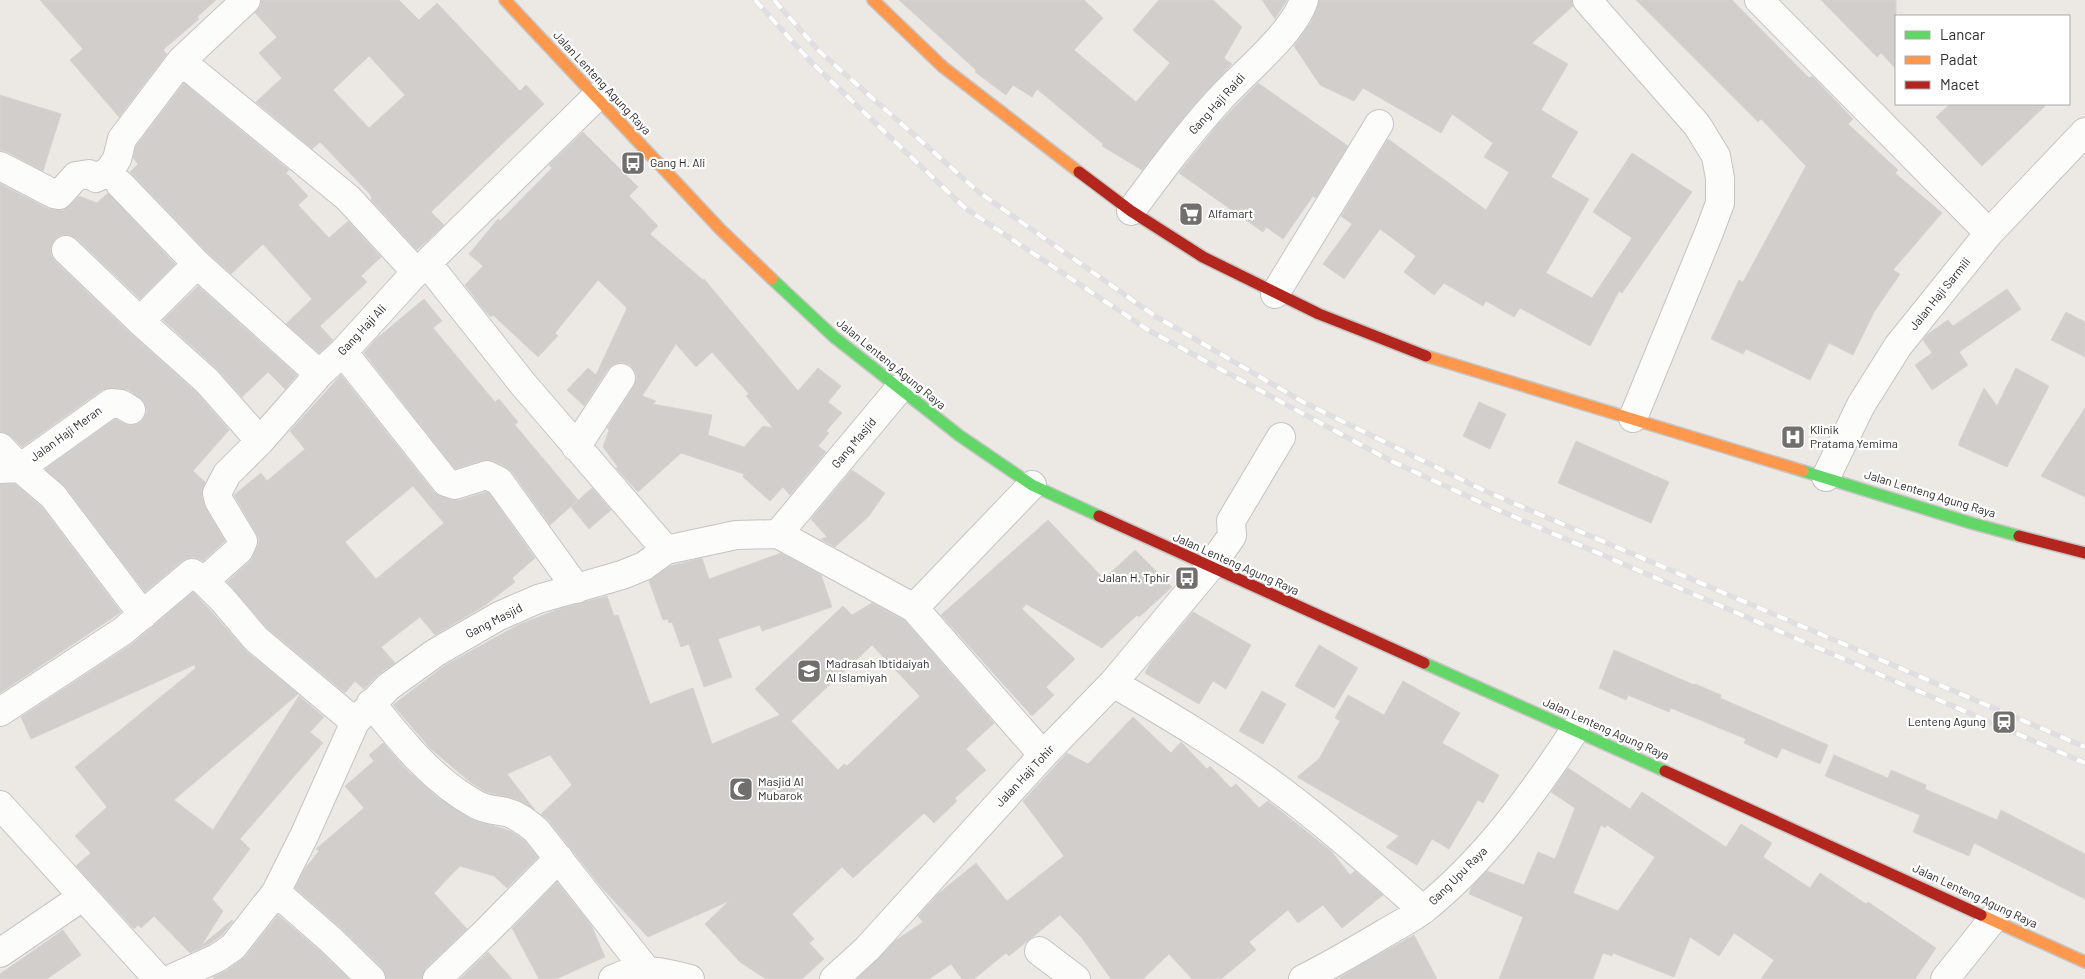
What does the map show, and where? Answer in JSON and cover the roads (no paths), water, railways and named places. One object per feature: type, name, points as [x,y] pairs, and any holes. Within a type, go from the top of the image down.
[{"type":"main road","name":"Jalan Lenteng Agung Raya","points":[[505,0],[721,230],[834,337],[960,436],[1032,485],[2085,962]]},
{"type":"main road","name":"Jalan Lenteng Agung Raya","points":[[873,0],[943,67],[1130,210],[1203,257],[1275,294],[1412,352],[1826,477],[1971,523],[2085,553]]},
{"type":"street","points":[[0,166],[59,195],[76,176],[89,174],[96,178],[109,172],[117,159],[122,139],[181,61],[246,0]]},
{"type":"street","name":"Gang Haji Raidi","points":[[1130,210],[1218,101],[1288,30],[1300,11],[1304,0]]},
{"type":"street","points":[[1587,0],[1697,124],[1716,156],[1720,178],[1720,203],[1633,418]]},
{"type":"street","points":[[1759,0],[1989,233]]},
{"type":"street","points":[[181,61],[348,198],[422,267],[666,550]]},
{"type":"street","name":"Gang Haji Ali","points":[[204,581],[239,550],[243,541],[219,501],[217,493],[220,483],[227,474],[260,441],[319,374],[343,352],[422,267],[596,97]]},
{"type":"street","points":[[1275,294],[1379,124]]},
{"type":"street","name":"Jalan Haji Sarmili","points":[[1826,477],[1861,405],[1878,375],[1898,346],[1989,233],[2085,132]]},
{"type":"street","points":[[120,184],[197,264],[319,374]]},
{"type":"street","points":[[66,250],[140,321],[207,381],[260,441]]},
{"type":"street","points":[[140,321],[197,264]]},
{"type":"street","points":[[343,352],[446,482],[454,485],[487,475],[499,481],[577,589]]},
{"type":"street","points":[[576,447],[621,378]]},
{"type":"street","name":"Gang Masjid","points":[[171,979],[217,958],[233,947],[276,892],[363,712],[388,687],[436,653],[499,616],[538,599],[622,575],[644,566],[666,550],[736,534],[778,534],[898,389]]},
{"type":"street","name":"Jalan Haji Meran","points":[[10,468],[111,403],[121,404],[131,410]]},
{"type":"street","name":"Jalan Haji Tohir","points":[[834,979],[867,948],[1043,755],[1113,683],[1210,567],[1232,536],[1231,521],[1281,437]]},
{"type":"street","points":[[0,447],[10,468],[52,496],[143,615]]},
{"type":"street","points":[[914,608],[1032,485]]},
{"type":"street","points":[[778,534],[914,608],[1043,755]]},
{"type":"street","points":[[0,712],[124,631],[192,573],[204,581],[223,600],[256,639],[363,712],[439,778],[478,806],[490,811],[506,812],[520,818],[536,830],[646,970]]},
{"type":"street","points":[[1113,683],[1213,744],[1280,790],[1340,838],[1423,910]]},
{"type":"street","name":"Gang Upu Raya","points":[[1303,979],[1423,910],[1468,869],[1540,784],[1575,730]]},
{"type":"street","points":[[0,805],[158,979]]},
{"type":"street","points":[[436,979],[488,931],[559,858]]},
{"type":"street","points":[[276,892],[331,940],[371,979]]},
{"type":"street","points":[[0,953],[82,897]]},
{"type":"street","points":[[1945,979],[1993,919]]},
{"type":"street","points":[[1039,951],[1076,979]]},
{"type":"street","points":[[613,979],[623,974],[646,970],[669,973],[690,979]]},
{"type":"railway","points":[[755,0],[811,62],[965,208],[1148,330],[1389,460],[1482,503],[2085,763]]},
{"type":"railway","points":[[774,0],[820,52],[980,193],[1155,316],[1305,403],[1485,491],[2085,747]]},
{"type":"place","name":"Gang H. Ali","points":[[633,163]]},
{"type":"place","name":"Alfamart","points":[[1191,214]]},
{"type":"place","name":"Klinik Pratama Yemima","points":[[1793,437]]},
{"type":"place","name":"Jalan H. Tphir","points":[[1187,578]]},
{"type":"place","name":"Madrasah Ibtidaiyah Al Islamiyah","points":[[809,671]]},
{"type":"place","name":"Lenteng Agung","points":[[2004,722]]},
{"type":"place","name":"Masjid Al Mubarok","points":[[741,789]]}]
